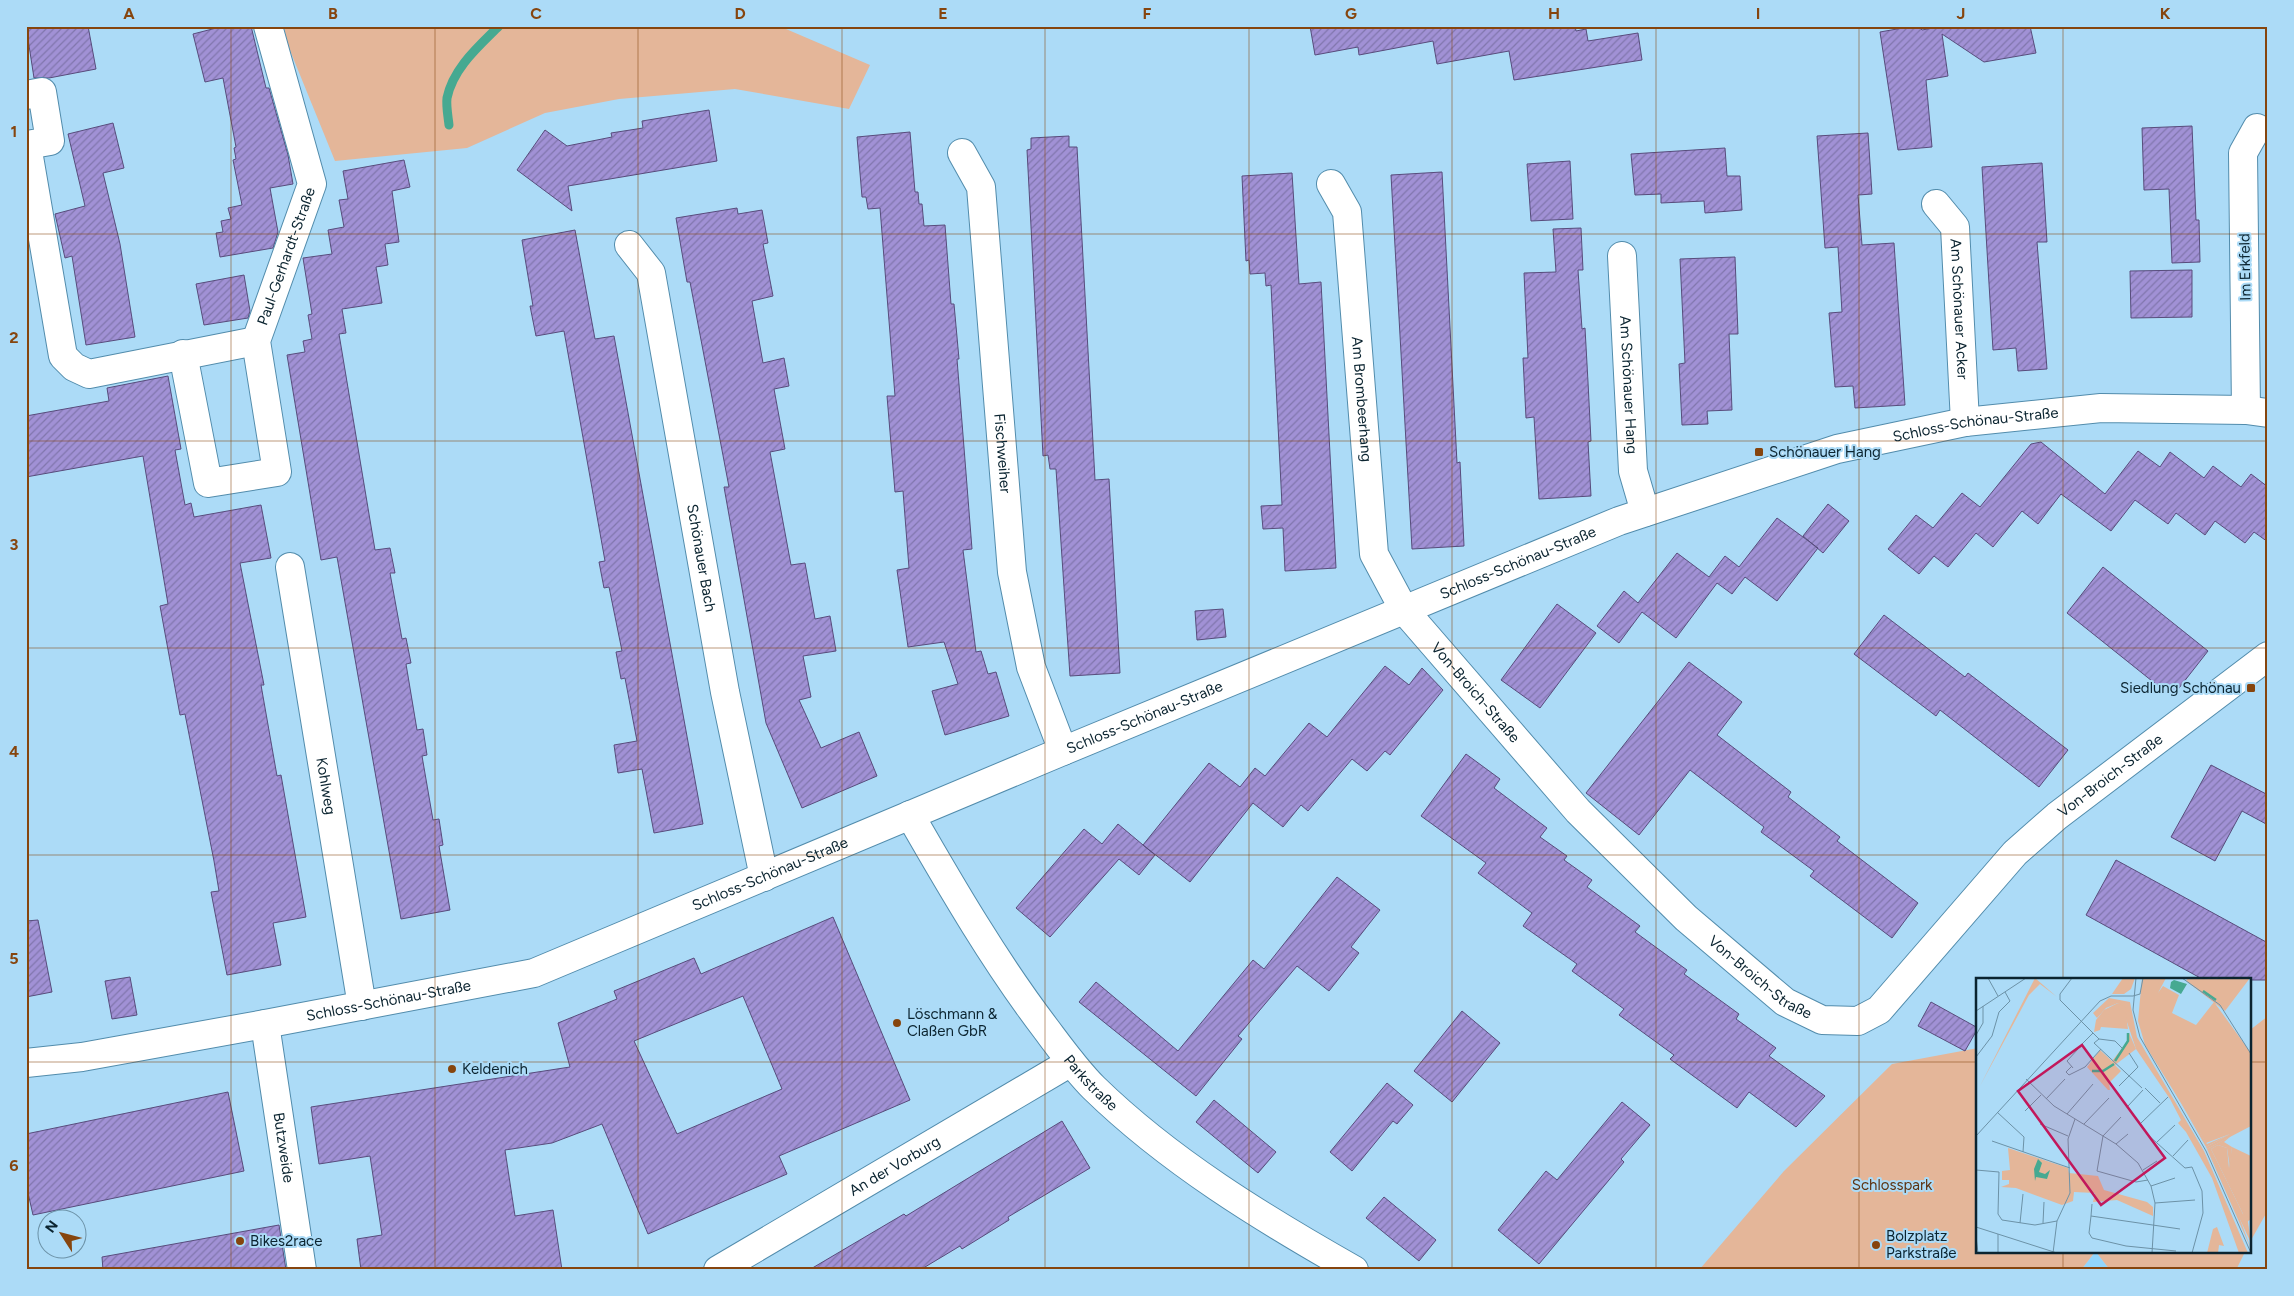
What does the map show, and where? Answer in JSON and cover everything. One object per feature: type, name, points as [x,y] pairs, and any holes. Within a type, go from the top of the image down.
[{"type":"street","name":"Paul-Gerhardt-Straße","points":[[183,354],[208,483],[276,472],[256,341],[312,184],[268,26]]},
{"type":"street","name":"Paul-Gerhardt-Straße","points":[[26,94],[42,92],[50,140],[27,145],[63,356],[74,367],[89,374],[256,341]]},
{"type":"street","name":"Im Erkfeld","points":[[2257,411],[2244,153],[2258,128]]},
{"type":"street","name":"Fischweiher","points":[[962,154],[980,187],[1012,572],[1031,667],[1062,751]]},
{"type":"street","name":"Am Brombeerhang","points":[[1331,184],[1347,212],[1374,554],[1404,610]]},
{"type":"street","name":"Am Schönauer Acker","points":[[1936,204],[1955,227],[1965,422]]},
{"type":"street","name":"Schönauer Bach","points":[[629,245],[652,273],[725,692],[764,877]]},
{"type":"street","name":"Am Schönauer Hang","points":[[1622,256],[1633,471],[1645,512]]},
{"type":"street","name":"Schloss-Schönau-Straße","points":[[26,1063],[82,1057],[534,973],[1062,751],[1645,512],[1837,449],[1965,422],[2101,408],[2257,411]]},
{"type":"street","name":"Kohlweg","points":[[290,567],[362,1006]]},
{"type":"street","name":"Von-Broich-Straße","points":[[1404,610],[1578,811],[1666,898],[1785,1002],[1822,1020],[1858,1022],[1879,1010],[2015,853],[2057,816],[2268,656]]},
{"type":"street","name":"Parkstraße","points":[[910,815],[982,936],[1025,1001],[1071,1062],[1102,1095],[1187,1166],[1247,1207],[1354,1270]]},
{"type":"street","name":"Butzweide","points":[[265,1024],[302,1270]]},
{"type":"street","name":"An der Vorburg","points":[[718,1270],[1071,1062]]},
{"type":"shaded area","points":[[2093,1254],[2098,1254],[2110,1270],[2081,1270]]},
{"type":"green space","points":[[284,26],[779,26],[870,65],[849,109],[735,89],[619,99],[545,113],[467,148],[335,161],[287,43]]},
{"type":"green space","points":[[2268,1016],[2268,1210],[2252,1238],[2252,1028]]},
{"type":"green space","name":"Schlosspark","points":[[1976,1048],[1976,1254],[2093,1254],[2081,1270],[1699,1270],[1784,1171],[1892,1064]]},
{"type":"green space","points":[[2098,1254],[2244,1254],[2236,1270],[2110,1270]]},
{"type":"building","points":[[26,26],[88,26],[96,69],[49,78],[34,78]]},
{"type":"building","points":[[224,26],[251,26],[266,88],[269,88],[288,155],[293,184],[270,188],[278,232],[273,248],[220,257],[216,233],[223,232],[221,221],[231,219],[228,208],[242,205],[233,160],[236,159],[234,148],[236,147],[223,78],[205,82],[193,34]]},
{"type":"building","points":[[1310,26],[1575,26],[1576,31],[1586,29],[1588,41],[1638,33],[1642,60],[1514,80],[1509,51],[1437,64],[1433,41],[1359,55],[1358,47],[1315,55]]},
{"type":"building","points":[[1918,26],[1922,30],[1933,28],[1929,26],[2030,26],[2036,53],[1984,62],[1942,34],[1948,76],[1926,80],[1932,147],[1898,150],[1880,32]]},
{"type":"building","points":[[709,110],[717,161],[568,186],[572,211],[517,170],[545,130],[567,146],[612,137],[611,133],[643,128],[642,121]]},
{"type":"building","points":[[113,123],[124,168],[103,173],[120,244],[135,337],[86,345],[72,256],[65,258],[55,214],[85,206],[68,134]]},
{"type":"building","points":[[2192,126],[2196,220],[2199,220],[2200,262],[2172,263],[2169,189],[2144,190],[2142,128]]},
{"type":"building","points":[[910,132],[915,192],[918,192],[919,204],[922,204],[924,226],[945,225],[951,304],[954,304],[959,359],[957,359],[972,549],[963,550],[976,652],[981,651],[988,674],[996,672],[1009,716],[945,735],[932,691],[958,684],[944,642],[908,647],[897,570],[909,568],[903,491],[895,492],[887,396],[895,396],[880,208],[868,209],[866,197],[862,197],[857,137]]},
{"type":"building","points":[[1868,133],[1872,194],[1858,195],[1862,245],[1894,243],[1905,405],[1855,408],[1853,386],[1835,387],[1829,313],[1842,312],[1838,247],[1825,248],[1817,136]]},
{"type":"building","points":[[1069,136],[1069,147],[1077,147],[1095,480],[1109,479],[1120,673],[1070,676],[1056,469],[1050,469],[1048,455],[1043,456],[1027,150],[1031,149],[1031,138]]},
{"type":"building","points":[[1725,148],[1727,176],[1740,176],[1742,210],[1705,213],[1704,201],[1661,203],[1661,194],[1635,195],[1631,154]]},
{"type":"building","points":[[404,160],[410,187],[392,191],[399,242],[385,244],[388,265],[376,267],[382,303],[342,309],[346,333],[339,334],[375,550],[390,548],[395,573],[390,573],[402,639],[406,638],[411,663],[406,664],[417,730],[423,729],[427,755],[422,756],[433,820],[439,819],[443,845],[439,846],[450,910],[401,919],[337,557],[321,560],[287,355],[305,352],[303,341],[312,339],[308,315],[312,314],[303,258],[332,254],[328,230],[344,227],[339,200],[348,199],[343,171]]},
{"type":"building","points":[[1570,161],[1573,219],[1531,221],[1527,164]]},
{"type":"building","points":[[2042,163],[2047,242],[2037,242],[2047,369],[2018,371],[2016,348],[1993,350],[1982,167]]},
{"type":"building","points":[[1442,172],[1457,463],[1460,462],[1464,546],[1412,549],[1391,175]]},
{"type":"building","points":[[1292,173],[1299,284],[1321,282],[1336,568],[1285,571],[1283,528],[1263,529],[1261,506],[1282,505],[1271,285],[1266,286],[1265,273],[1250,274],[1249,260],[1246,261],[1242,176]]},
{"type":"building","points":[[737,208],[738,214],[762,210],[768,243],[763,244],[773,296],[752,301],[763,363],[784,358],[789,386],[774,389],[785,449],[770,452],[791,565],[805,563],[815,619],[830,616],[836,651],[803,656],[811,697],[799,700],[821,748],[859,732],[877,776],[802,808],[766,723],[724,487],[729,487],[690,282],[687,282],[676,218]]},
{"type":"building","points":[[1581,228],[1583,270],[1578,270],[1582,329],[1585,328],[1591,441],[1588,442],[1591,496],[1539,499],[1534,417],[1526,418],[1523,358],[1528,358],[1524,273],[1556,272],[1553,229]]},
{"type":"building","points":[[575,230],[595,339],[614,336],[703,824],[654,833],[642,769],[618,773],[614,745],[637,741],[625,678],[621,679],[616,652],[622,651],[609,587],[604,588],[599,562],[605,561],[564,331],[536,336],[530,306],[533,306],[522,240]]},
{"type":"building","points":[[1735,257],[1738,334],[1729,334],[1732,410],[1707,411],[1708,424],[1682,425],[1679,364],[1685,363],[1680,259]]},
{"type":"building","points":[[2192,270],[2192,317],[2131,318],[2130,271]]},
{"type":"building","points":[[244,275],[250,311],[248,318],[204,325],[196,284]]},
{"type":"building","points":[[168,376],[181,449],[175,450],[185,505],[191,503],[194,517],[261,505],[271,558],[240,563],[264,685],[261,685],[277,776],[281,775],[306,917],[273,923],[281,965],[227,975],[211,892],[219,891],[214,861],[185,714],[180,715],[160,606],[168,604],[143,456],[26,477],[26,416],[109,401],[107,388]]},
{"type":"building","points":[[2041,442],[2105,494],[2138,451],[2160,467],[2170,452],[2204,478],[2213,466],[2241,487],[2251,474],[2268,487],[2268,542],[2254,532],[2245,543],[2215,521],[2205,535],[2176,513],[2168,524],[2135,500],[2111,531],[2061,494],[2038,524],[2022,511],[1993,547],[1976,533],[1948,567],[1934,556],[1919,574],[1888,549],[1916,515],[1933,528],[1962,493],[1980,507],[2031,444]]},
{"type":"building","points":[[1828,504],[1849,521],[1823,553],[1803,536]]},
{"type":"building","points":[[1777,518],[1818,548],[1777,601],[1745,577],[1732,594],[1717,583],[1676,638],[1642,612],[1619,643],[1597,626],[1624,591],[1638,603],[1677,553],[1709,577],[1725,556],[1739,567]]},
{"type":"building","points":[[2103,567],[2208,651],[2172,697],[2067,613]]},
{"type":"building","points":[[1557,604],[1596,633],[1540,708],[1501,680]]},
{"type":"building","points":[[1223,609],[1226,637],[1197,640],[1195,611]]},
{"type":"building","points":[[1884,615],[1965,677],[1968,673],[2068,750],[2039,787],[1940,710],[1936,716],[1854,654]]},
{"type":"building","points":[[1689,662],[1742,702],[1717,735],[1791,792],[1788,797],[1840,837],[1837,841],[1918,903],[1892,938],[1810,876],[1814,871],[1761,832],[1764,827],[1690,770],[1639,835],[1586,793]]},
{"type":"building","points":[[1385,666],[1409,685],[1422,668],[1443,690],[1390,755],[1385,751],[1367,771],[1352,759],[1308,811],[1301,805],[1283,827],[1253,803],[1190,882],[1143,845],[1209,763],[1240,787],[1255,768],[1265,776],[1309,723],[1327,737]]},
{"type":"building","points":[[1466,754],[1500,779],[1494,788],[1547,828],[1540,837],[1567,856],[1564,860],[1592,880],[1587,887],[1640,926],[1635,932],[1687,970],[1684,974],[1739,1014],[1736,1019],[1776,1048],[1769,1056],[1825,1096],[1796,1127],[1749,1092],[1737,1108],[1670,1059],[1674,1055],[1619,1015],[1624,1009],[1572,971],[1577,964],[1523,926],[1532,913],[1478,873],[1486,863],[1421,816]]},
{"type":"building","points":[[2211,765],[2268,795],[2268,825],[2242,811],[2215,861],[2171,837]]},
{"type":"building","points":[[1118,824],[1155,855],[1139,875],[1119,859],[1050,937],[1016,908],[1084,829],[1102,844]]},
{"type":"building","points":[[2116,860],[2268,943],[2268,980],[2252,980],[2252,978],[2200,978],[2086,915]]},
{"type":"building","points":[[1337,877],[1380,910],[1351,947],[1359,953],[1329,991],[1297,966],[1238,1036],[1242,1039],[1196,1096],[1079,1002],[1096,982],[1178,1051],[1253,960],[1264,969]]},
{"type":"building","points":[[833,917],[910,1100],[779,1156],[787,1174],[648,1234],[602,1124],[552,1143],[505,1150],[515,1216],[553,1210],[562,1270],[361,1270],[357,1239],[382,1235],[370,1156],[319,1164],[311,1107],[570,1067],[558,1023],[617,999],[614,991],[694,958],[701,974]],"holes":[[[743,996],[782,1089],[677,1134],[634,1041]]]},
{"type":"building","points":[[38,920],[52,992],[26,997],[26,921]]},
{"type":"building","points":[[130,977],[137,1015],[112,1019],[105,981]]},
{"type":"building","points":[[1931,1002],[1976,1027],[1976,1032],[1965,1051],[1918,1026]]},
{"type":"building","points":[[1462,1011],[1500,1043],[1452,1102],[1414,1071]]},
{"type":"building","points":[[1387,1083],[1413,1105],[1397,1124],[1393,1121],[1352,1171],[1330,1152]]},
{"type":"building","points":[[228,1092],[244,1171],[67,1208],[38,1208],[38,1214],[33,1215],[26,1184],[26,1134]]},
{"type":"building","points":[[1214,1100],[1276,1152],[1258,1173],[1196,1122]]},
{"type":"building","points":[[1622,1102],[1650,1125],[1621,1159],[1624,1162],[1539,1264],[1498,1230],[1546,1171],[1557,1180]]},
{"type":"building","points":[[1062,1121],[1090,1168],[1008,1217],[1009,1220],[962,1249],[960,1246],[920,1270],[809,1270],[904,1214],[906,1216]]},
{"type":"building","points":[[1384,1197],[1436,1240],[1419,1261],[1366,1218]]},
{"type":"building","name":"Bikes2race","points":[[279,1225],[286,1270],[103,1270],[102,1257]]},
{"type":"waterway","name":"Schönauer Bach","points":[[449,125],[447,98],[455,77],[468,58],[499,26]]},
{"type":"place","name":"Schönauer Hang","points":[[1759,452]]},
{"type":"place","name":"Siedlung Schönau","points":[[2251,688]]},
{"type":"place","name":"Löschmann & Claßen GbR","points":[[897,1023]]},
{"type":"place","name":"Keldenich","points":[[452,1069]]},
{"type":"place","name":"Bikes2race","points":[[240,1241]]},
{"type":"place","name":"Bolzplatz Parkstraße","points":[[1876,1245]]}]
